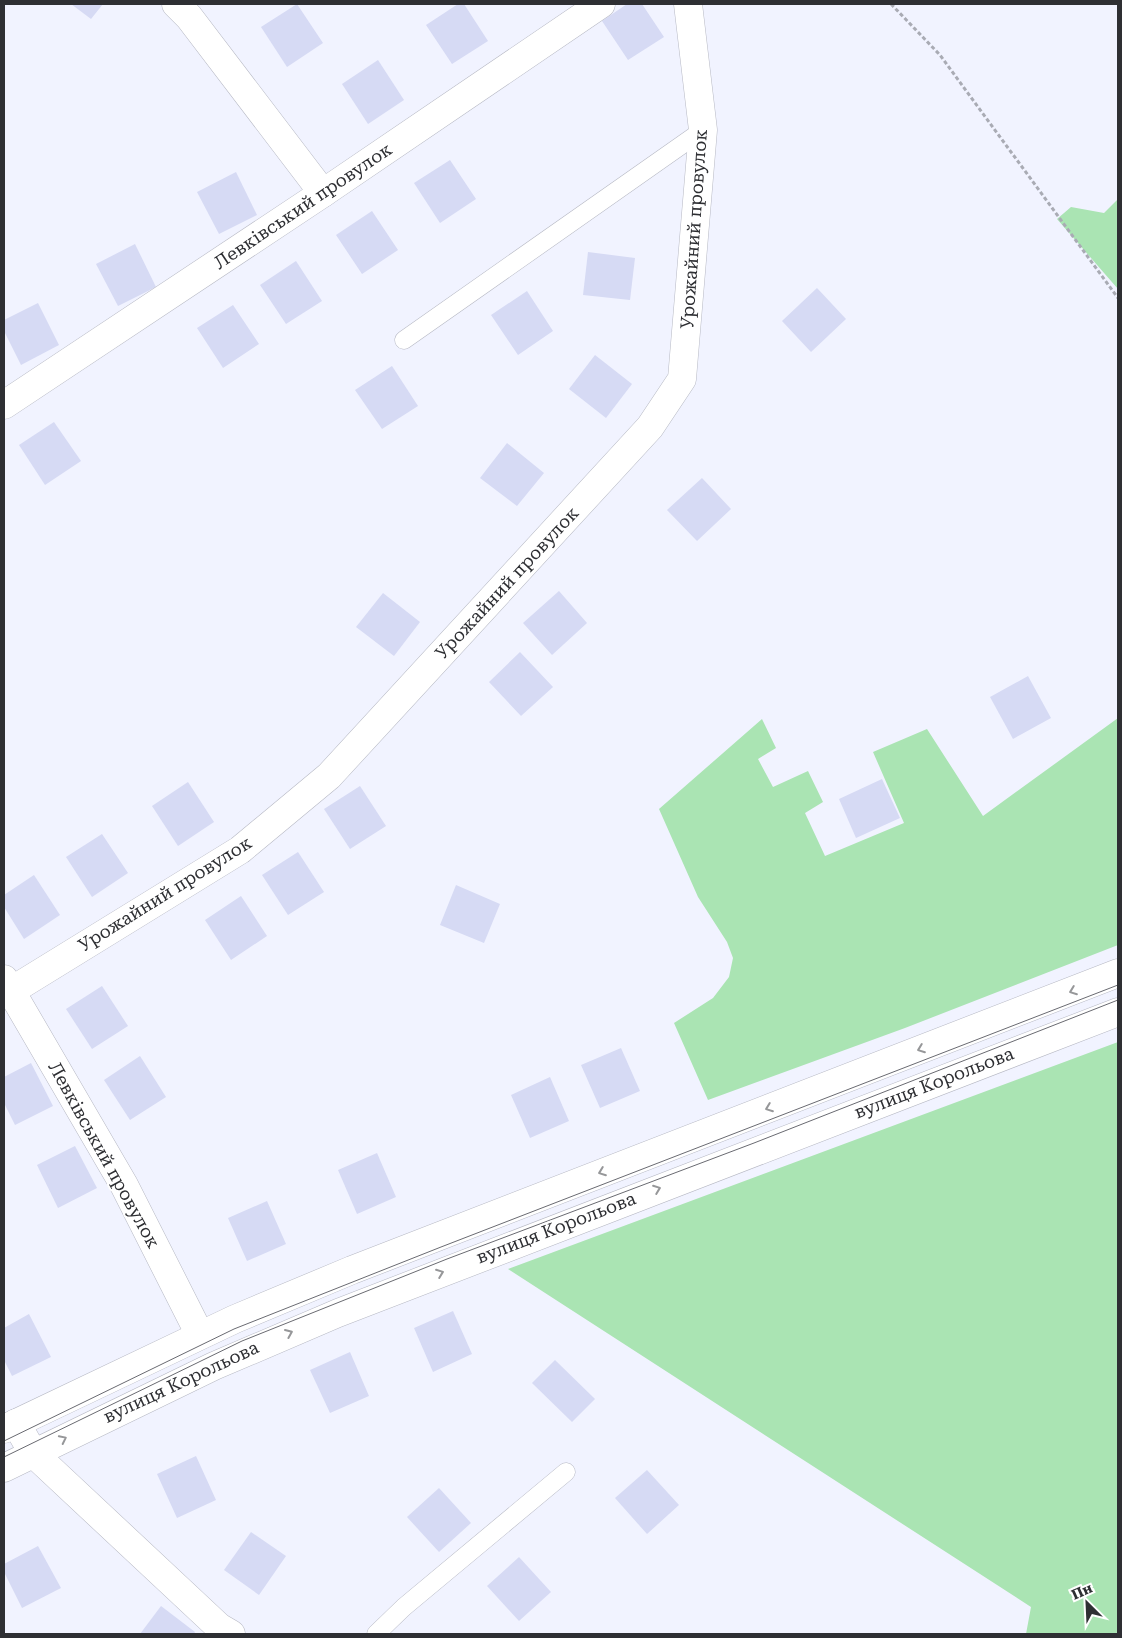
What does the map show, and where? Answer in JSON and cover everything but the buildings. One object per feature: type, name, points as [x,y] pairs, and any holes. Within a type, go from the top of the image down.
[{"type":"street","points":[[176,4],[189,17],[323,193]]},
{"type":"street","name":"Левківський провулок","points":[[4,405],[323,193],[601,4]]},
{"type":"street","name":"Урожайний провулок","points":[[7,985],[240,850],[328,776],[650,427],[682,379],[703,130],[688,4]]},
{"type":"street","name":"вулиця Корольова","points":[[10,1426],[235,1318],[437,1236],[1118,973]]},
{"type":"street","name":"Левківський провулок","points":[[7,985],[124,1185],[200,1334]]},
{"type":"street","name":"вулиця Корольова","points":[[4,1468],[214,1366],[338,1313],[1118,1012]]},
{"type":"street","points":[[10,1426],[33,1453],[221,1632]]},
{"type":"lane","points":[[404,340],[703,130]]},
{"type":"lane","points":[[376,1634],[404,1607],[566,1472]]},
{"type":"path","points":[[891,4],[940,55],[1118,298]]},
{"type":"green space","points":[[1118,199],[1118,289],[1057,219],[1071,207],[1104,213]]},
{"type":"green space","points":[[1118,718],[1118,945],[905,1028],[708,1100],[674,1023],[713,998],[729,977],[733,958],[727,942],[698,897],[659,809],[762,719],[776,748],[758,759],[773,787],[808,771],[823,802],[805,813],[825,856],[904,823],[873,752],[927,729],[983,816]]},
{"type":"green space","points":[[1118,1042],[1118,1634],[1026,1634],[1031,1607],[508,1269]]},
{"type":"tram line","points":[[4,1441],[234,1329],[1118,985]]},
{"type":"tram line","points":[[4,1457],[242,1341],[447,1259],[754,1143],[1118,1000]]}]
